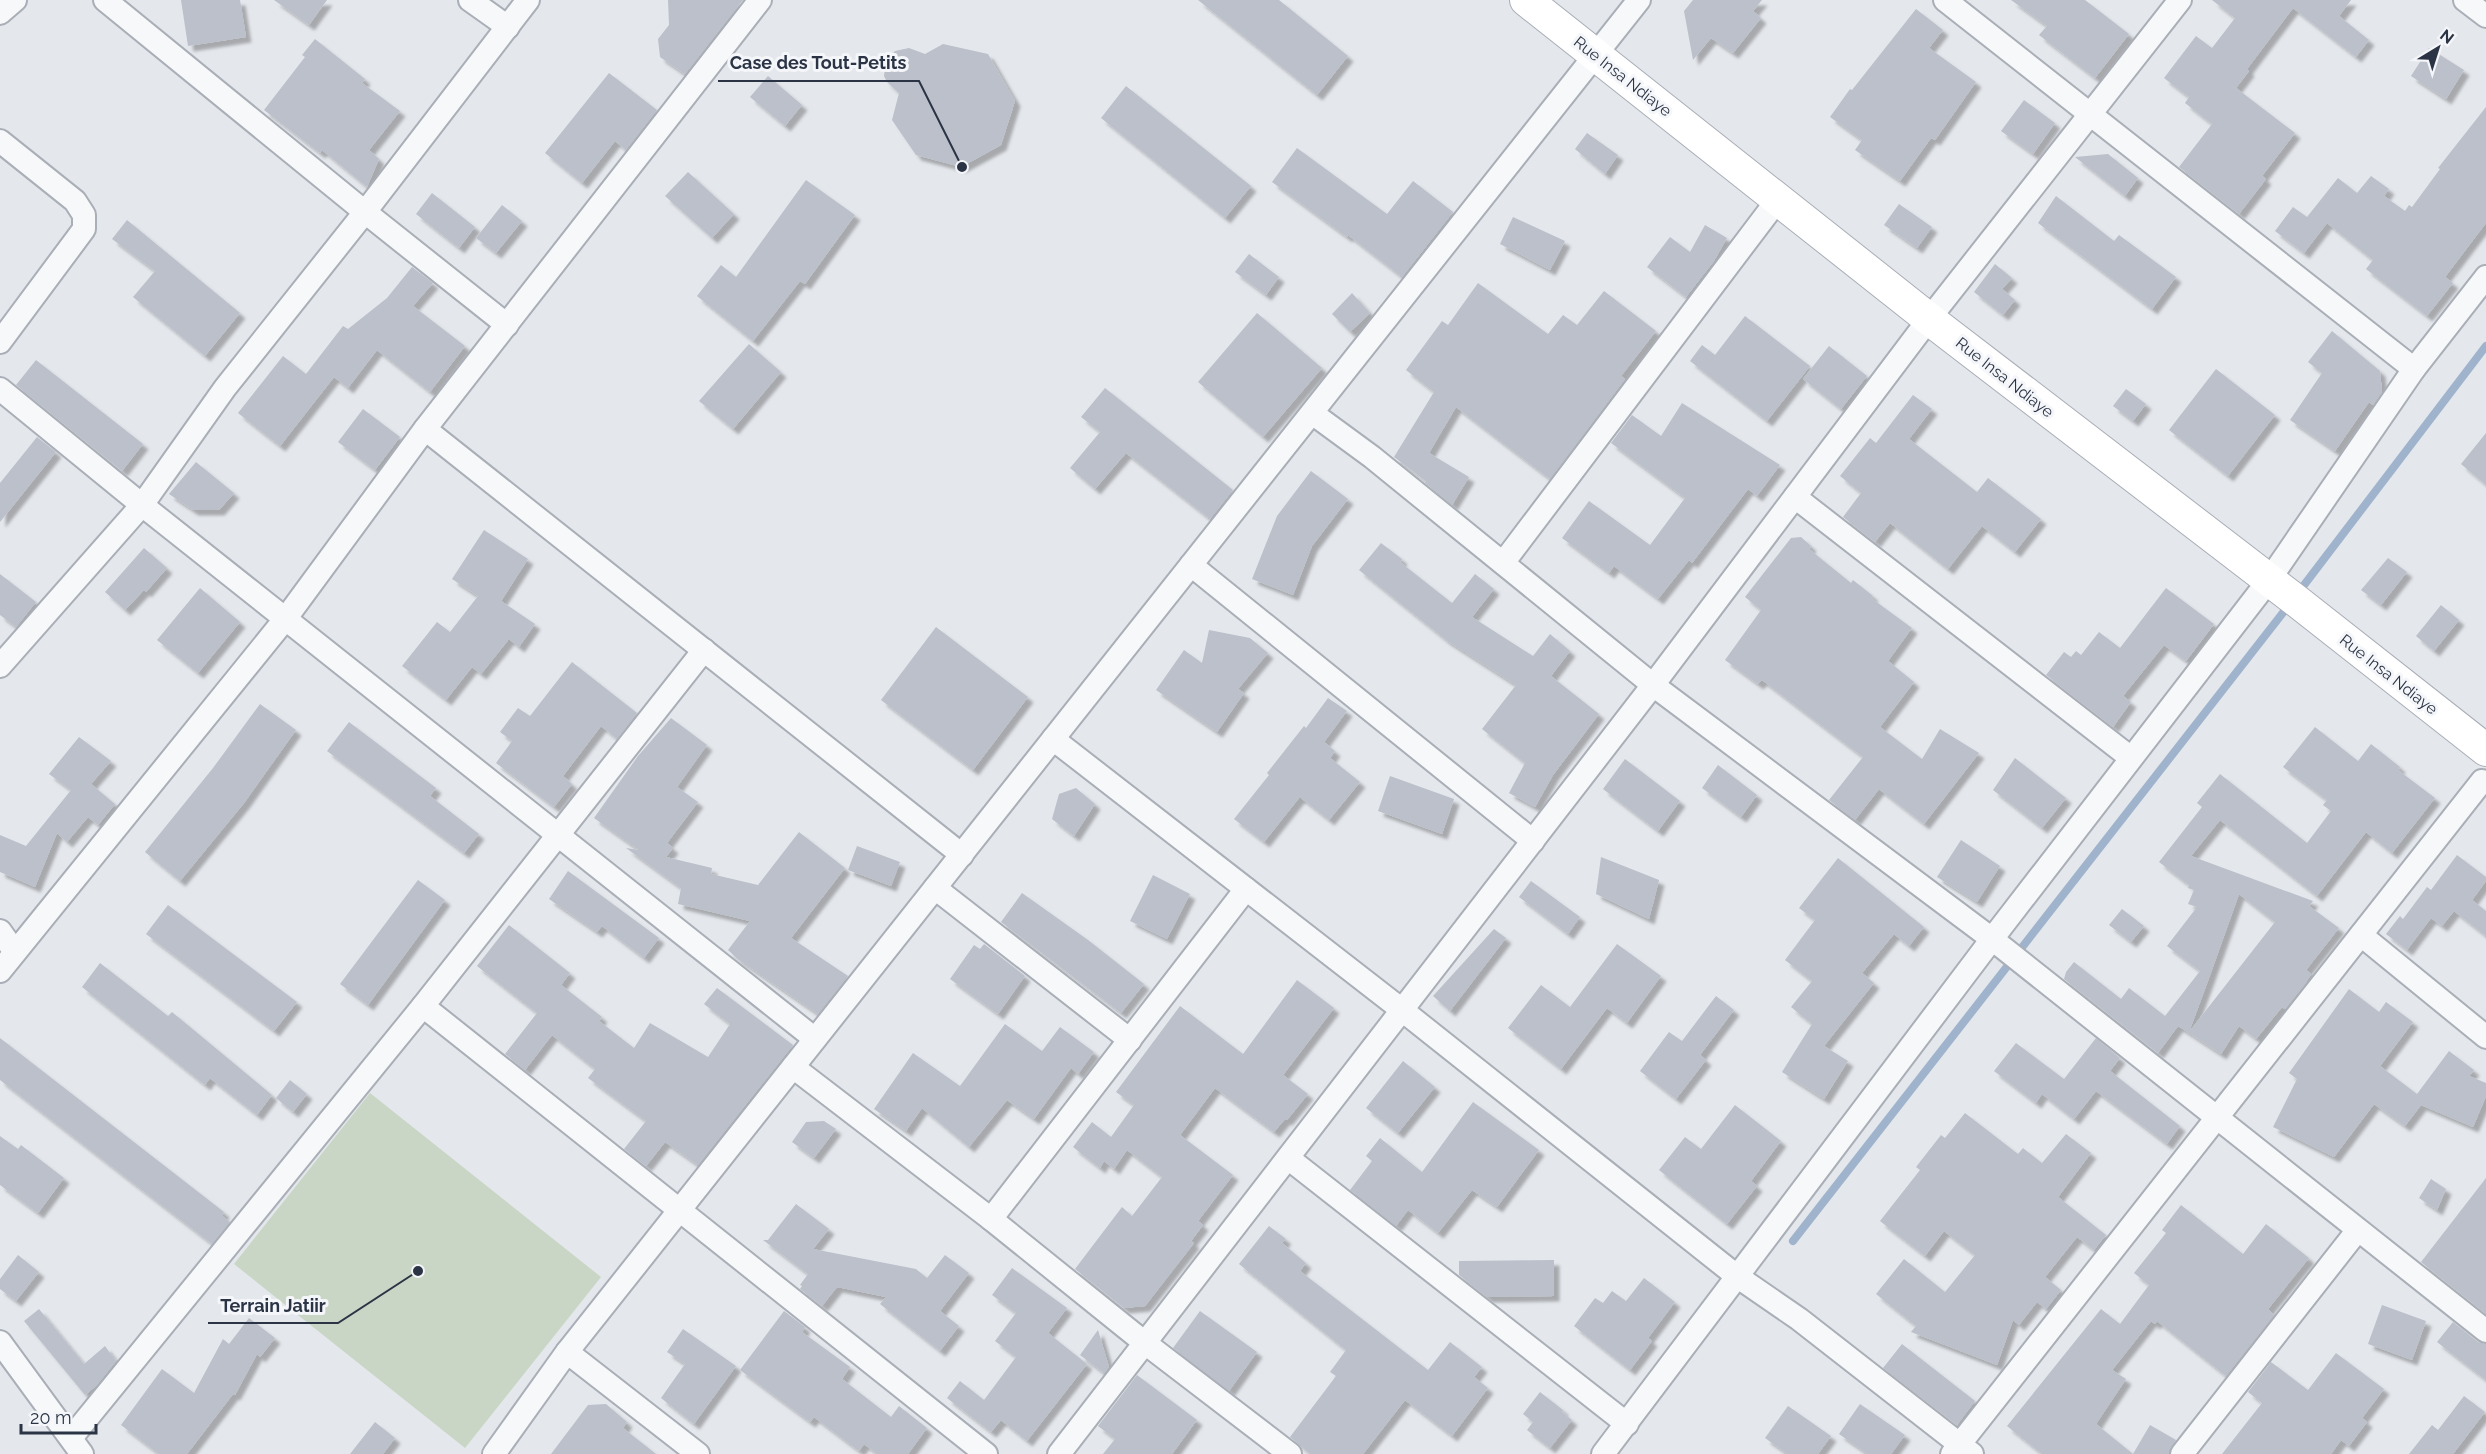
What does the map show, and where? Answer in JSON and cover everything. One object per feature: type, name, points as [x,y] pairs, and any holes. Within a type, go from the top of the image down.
[{"type":"main road","name":"Rue Insa Ndiaye","points":[[1526,0],[1929,319],[2486,750]]},
{"type":"street","points":[[0,13],[15,0]]},
{"type":"street","points":[[105,0],[507,325]]},
{"type":"street","points":[[470,0],[508,27]]},
{"type":"street","points":[[0,666],[142,505],[225,388],[365,212],[528,0]]},
{"type":"street","points":[[0,970],[286,618],[425,429],[760,0]]},
{"type":"street","points":[[494,1454],[567,1352],[1639,0]]},
{"type":"street","points":[[1945,0],[2414,369]]},
{"type":"street","points":[[1059,1454],[1653,685],[1929,319],[2180,0]]},
{"type":"street","points":[[2465,0],[2486,16]]},
{"type":"street","points":[[0,141],[75,201],[84,215],[84,229],[0,342]]},
{"type":"street","points":[[1503,563],[1779,198]]},
{"type":"street","points":[[1603,1454],[1992,939],[2269,580],[2414,369],[2486,277]]},
{"type":"street","points":[[0,389],[142,505],[815,1039]]},
{"type":"street","points":[[1312,413],[1372,457],[1653,685],[1992,939],[2486,1332]]},
{"type":"street","points":[[425,429],[962,855]]},
{"type":"street","points":[[1795,497],[2131,758]]},
{"type":"street","points":[[1191,565],[1533,841]]},
{"type":"street","points":[[0,1342],[76,1446],[704,650]]},
{"type":"street","points":[[1053,739],[1402,1010],[1738,1277],[1799,1319],[1961,1451],[2217,1117],[2482,781]]},
{"type":"street","points":[[935,888],[1130,1040]]},
{"type":"street","points":[[992,1219],[1246,889]]},
{"type":"street","points":[[0,931],[15,952]]},
{"type":"street","points":[[2361,935],[2486,1037]]},
{"type":"street","points":[[423,1006],[986,1454]]},
{"type":"street","points":[[793,1067],[992,1219],[1144,1343],[1290,1454]]},
{"type":"street","points":[[1288,1158],[1627,1424]]},
{"type":"street","points":[[2182,1454],[2357,1231]]},
{"type":"street","points":[[567,1352],[698,1454]]},
{"type":"green space","points":[[370,1093],[601,1277],[465,1448],[234,1264]]},
{"type":"building","points":[[181,0],[240,0],[246,37],[188,46]]},
{"type":"building","points":[[274,0],[327,0],[309,25]]},
{"type":"building","points":[[668,0],[743,0],[685,74],[660,57],[658,39],[669,25]]},
{"type":"building","points":[[1198,0],[1279,0],[1348,56],[1317,95]]},
{"type":"building","points":[[1693,0],[1762,0],[1753,11],[1761,18],[1733,53],[1711,38],[1693,60],[1684,11]]},
{"type":"building","points":[[2011,0],[2085,0],[2129,34],[2095,78],[2039,35],[2047,26]]},
{"type":"building","points":[[2212,0],[2351,0],[2339,16],[2369,40],[2356,57],[2293,8],[2247,69],[2249,71],[2236,88],[2295,133],[2262,176],[2266,179],[2239,214],[2179,167],[2212,124],[2185,103],[2189,97],[2164,78],[2196,36],[2212,48],[2235,18]]},
{"type":"building","points":[[1916,9],[1943,30],[1929,48],[1976,82],[1935,140],[1931,138],[1900,181],[1855,150],[1862,140],[1830,117]]},
{"type":"building","points":[[315,39],[365,79],[362,83],[400,111],[369,150],[379,159],[367,187],[322,150],[320,153],[264,110],[305,57],[302,55]]},
{"type":"building","points":[[943,44],[988,54],[1015,101],[1001,145],[961,167],[916,155],[892,120],[899,93],[884,76],[886,61],[895,51],[909,48],[925,54]]},
{"type":"building","points":[[2429,48],[2464,70],[2446,99],[2411,76]]},
{"type":"building","points":[[609,73],[657,110],[626,150],[615,141],[582,183],[545,153]]},
{"type":"building","points":[[768,76],[802,105],[785,126],[750,97]]},
{"type":"building","points":[[1126,86],[1251,186],[1225,218],[1101,118]]},
{"type":"building","points":[[2024,100],[2055,123],[2033,154],[2001,131]]},
{"type":"building","points":[[2486,107],[2486,223],[2445,277],[2453,283],[2427,316],[2366,269],[2373,260],[2327,223],[2304,253],[2275,231],[2293,207],[2307,217],[2338,178],[2357,193],[2371,176],[2389,189],[2384,196],[2405,211],[2409,205],[2412,207],[2440,169],[2438,168]]},
{"type":"building","points":[[1587,133],[1618,155],[1605,174],[1575,149]]},
{"type":"building","points":[[1297,148],[1387,214],[1413,181],[1453,212],[1402,277],[1348,235],[1347,237],[1272,182]]},
{"type":"building","points":[[2108,154],[2138,178],[2125,196],[2075,157]]},
{"type":"building","points":[[688,172],[734,214],[712,238],[665,196]]},
{"type":"building","points":[[806,180],[855,215],[805,284],[800,281],[753,341],[697,296],[721,265],[736,277]]},
{"type":"building","points":[[432,193],[475,227],[459,248],[416,214]]},
{"type":"building","points":[[2056,196],[2114,241],[2119,235],[2176,277],[2152,309],[2038,223]]},
{"type":"building","points":[[1899,204],[1932,227],[1917,248],[1884,225]]},
{"type":"building","points":[[502,205],[522,221],[496,253],[476,238]]},
{"type":"building","points":[[1513,217],[1565,241],[1550,270],[1500,244]]},
{"type":"building","points":[[127,220],[240,313],[205,356],[133,297],[155,271],[112,239]]},
{"type":"building","points":[[1705,225],[1727,238],[1714,261],[1686,297],[1647,267],[1670,237],[1690,252]]},
{"type":"building","points":[[1249,254],[1279,277],[1266,295],[1235,272]]},
{"type":"building","points":[[1995,264],[2012,278],[2002,289],[2015,300],[2003,315],[1974,292]]},
{"type":"building","points":[[412,267],[433,283],[413,306],[465,346],[430,392],[377,350],[348,388],[334,377],[280,446],[238,413],[283,356],[306,374],[343,326],[348,329],[387,298]]},
{"type":"building","points":[[1478,283],[1548,334],[1563,315],[1577,325],[1604,291],[1656,331],[1621,376],[1625,379],[1550,479],[1456,407],[1429,453],[1469,477],[1452,505],[1425,483],[1426,481],[1394,457],[1434,392],[1406,370],[1442,321],[1448,325]]},
{"type":"building","points":[[1352,293],[1370,313],[1350,332],[1332,314]]},
{"type":"building","points":[[1257,313],[1322,368],[1263,437],[1198,382]]},
{"type":"building","points":[[1745,316],[1810,366],[1767,421],[1690,361],[1702,345],[1715,355]]},
{"type":"building","points":[[2332,331],[2380,371],[2382,392],[2373,405],[2369,402],[2335,451],[2290,420],[2322,373],[2308,362]]},
{"type":"building","points":[[749,344],[781,372],[733,429],[699,401]]},
{"type":"building","points":[[1829,346],[1867,376],[1841,409],[1803,379]]},
{"type":"building","points":[[36,360],[143,444],[122,471],[16,385]]},
{"type":"building","points":[[2216,369],[2275,415],[2228,476],[2169,430]]},
{"type":"building","points":[[1105,388],[1233,490],[1210,519],[1126,453],[1095,489],[1070,468],[1100,432],[1081,417]]},
{"type":"building","points":[[2126,389],[2146,404],[2133,421],[2113,406]]},
{"type":"building","points":[[1913,395],[1932,409],[1909,439],[1977,492],[1988,478],[2041,519],[2015,552],[1982,526],[1948,569],[1890,523],[1875,542],[1843,517],[1861,493],[1840,476],[1870,438],[1876,443]]},
{"type":"building","points":[[1682,403],[1780,465],[1757,496],[1748,489],[1692,563],[1689,560],[1658,599],[1614,566],[1609,573],[1562,538],[1589,501],[1650,545],[1685,498],[1611,443],[1632,415],[1661,436]]},
{"type":"building","points":[[363,409],[400,437],[375,470],[338,442]]},
{"type":"building","points":[[2486,433],[2486,485],[2461,464]]},
{"type":"building","points":[[37,437],[56,452],[0,522],[0,483]]},
{"type":"building","points":[[196,462],[234,493],[219,510],[193,510],[169,494]]},
{"type":"building","points":[[1311,471],[1348,499],[1312,546],[1293,595],[1252,579],[1277,516]]},
{"type":"building","points":[[484,530],[528,559],[501,601],[535,624],[519,647],[509,639],[481,674],[472,667],[446,700],[402,666],[437,622],[450,632],[478,596],[452,579]]},
{"type":"building","points":[[1801,537],[1811,546],[1809,549],[1851,583],[1853,580],[1873,596],[1871,598],[1912,628],[1888,661],[1914,682],[1880,727],[1922,759],[1940,729],[1979,753],[1924,824],[1879,789],[1855,820],[1829,800],[1863,757],[1762,680],[1758,684],[1725,660],[1761,610],[1745,597],[1791,538]]},
{"type":"building","points":[[1381,543],[1402,559],[1400,562],[1452,603],[1475,574],[1494,589],[1472,617],[1533,656],[1550,634],[1570,651],[1551,676],[1599,714],[1553,775],[1535,807],[1509,793],[1525,763],[1482,729],[1516,685],[1446,640],[1359,570]]},
{"type":"building","points":[[144,548],[167,568],[146,592],[144,590],[125,610],[105,592]]},
{"type":"building","points":[[2388,558],[2407,572],[2381,605],[2361,590]]},
{"type":"building","points":[[0,574],[36,602],[16,627],[0,615]]},
{"type":"building","points":[[200,588],[240,622],[198,673],[157,640]]},
{"type":"building","points":[[2166,588],[2214,624],[2186,661],[2164,645],[2123,696],[2131,702],[2113,727],[2046,675],[2064,652],[2071,657],[2076,651],[2081,655],[2099,632],[2120,648]]},
{"type":"building","points":[[2441,605],[2459,620],[2434,651],[2416,636]]},
{"type":"building","points":[[936,627],[1028,697],[973,770],[881,700]]},
{"type":"building","points":[[1209,630],[1250,638],[1268,653],[1238,689],[1244,693],[1217,732],[1156,690],[1184,650],[1202,663]]},
{"type":"building","points":[[572,662],[637,713],[617,739],[601,726],[563,776],[572,784],[554,807],[496,763],[512,741],[500,732],[518,708],[530,716]]},
{"type":"building","points":[[1328,698],[1347,711],[1324,742],[1335,751],[1330,758],[1360,782],[1329,820],[1299,798],[1264,842],[1234,819],[1269,775],[1267,773],[1304,726],[1306,728]]},
{"type":"building","points":[[260,704],[296,730],[244,803],[180,881],[145,852],[213,768]]},
{"type":"building","points":[[671,718],[707,745],[677,787],[698,802],[667,843],[673,848],[666,857],[712,868],[711,874],[758,885],[799,832],[845,868],[791,938],[848,976],[818,1014],[728,950],[750,921],[678,904],[681,888],[626,848],[639,850],[594,818],[638,756]]},
{"type":"building","points":[[349,722],[436,788],[430,796],[479,834],[464,853],[327,751]]},
{"type":"building","points":[[2315,727],[2358,761],[2371,744],[2400,767],[2398,770],[2435,798],[2392,853],[2366,832],[2317,896],[2220,820],[2191,856],[2313,901],[2309,906],[2339,928],[2306,970],[2311,974],[2305,984],[2285,1009],[2282,1007],[2256,1039],[2239,1026],[2221,1054],[2172,1022],[2178,1026],[2158,1053],[2064,979],[2066,972],[2074,962],[2121,999],[2129,988],[2165,1016],[2200,971],[2167,946],[2197,907],[2188,904],[2194,890],[2188,888],[2189,885],[2159,862],[2202,807],[2197,803],[2220,774],[2307,843],[2331,811],[2323,805],[2327,800],[2283,767]],"holes":[[[2239,894],[2275,922],[2189,1032]]]},
{"type":"building","points":[[79,737],[111,761],[91,784],[115,804],[98,825],[88,817],[67,842],[57,833],[35,887],[0,872],[0,835],[26,846],[71,790],[49,774]]},
{"type":"building","points":[[2015,758],[2066,798],[2042,828],[1993,790]]},
{"type":"building","points":[[1625,759],[1680,801],[1658,831],[1603,789]]},
{"type":"building","points":[[1718,765],[1757,795],[1741,817],[1702,788]]},
{"type":"building","points":[[1390,776],[1454,799],[1442,834],[1378,811]]},
{"type":"building","points":[[1076,788],[1095,804],[1074,836],[1052,819],[1059,794]]},
{"type":"building","points":[[1961,840],[2000,866],[1977,902],[1937,877]]},
{"type":"building","points":[[857,846],[900,862],[891,886],[848,870]]},
{"type":"building","points":[[2457,855],[2486,877],[2486,881],[2472,900],[2486,911],[2486,936],[2454,911],[2442,926],[2431,918],[2407,950],[2386,934],[2400,916],[2403,919],[2427,887],[2431,890]]},
{"type":"building","points":[[1601,857],[1659,880],[1649,919],[1596,894]]},
{"type":"building","points":[[1838,858],[1924,927],[1909,946],[1894,934],[1862,973],[1874,983],[1824,1046],[1848,1061],[1824,1099],[1782,1072],[1812,1024],[1791,1007],[1812,981],[1785,960],[1815,920],[1799,908]]},
{"type":"building","points":[[568,871],[659,938],[644,958],[602,926],[597,932],[549,899]]},
{"type":"building","points":[[1153,875],[1190,894],[1167,939],[1130,921]]},
{"type":"building","points":[[418,880],[445,900],[368,1005],[340,984]]},
{"type":"building","points":[[1531,881],[1580,917],[1568,934],[1519,897]]},
{"type":"building","points":[[1022,893],[1144,984],[1121,1013],[1001,922]]},
{"type":"building","points":[[168,905],[297,1002],[274,1031],[146,934]]},
{"type":"building","points":[[2122,909],[2144,926],[2131,942],[2109,925]]},
{"type":"building","points":[[509,925],[570,973],[561,985],[602,1017],[599,1021],[634,1048],[650,1023],[708,1057],[730,1024],[704,1004],[717,988],[793,1045],[698,1165],[665,1142],[646,1166],[624,1149],[646,1121],[588,1078],[595,1069],[552,1035],[525,1070],[505,1054],[537,1013],[477,966]]},
{"type":"building","points":[[1494,929],[1506,938],[1450,1011],[1433,996]]},
{"type":"building","points":[[984,944],[1025,976],[998,1014],[950,979],[974,945],[980,949]]},
{"type":"building","points":[[1617,944],[1661,976],[1627,1023],[1607,1008],[1561,1069],[1508,1028],[1541,985],[1570,1007]]},
{"type":"building","points":[[100,963],[168,1016],[172,1012],[272,1095],[257,1115],[210,1078],[205,1085],[82,987]]},
{"type":"building","points":[[1297,980],[1334,1008],[1283,1075],[1308,1094],[1274,1132],[1215,1088],[1180,1135],[1233,1175],[1198,1221],[1203,1225],[1191,1241],[1194,1243],[1145,1306],[1124,1308],[1075,1269],[1122,1207],[1132,1216],[1162,1177],[1127,1150],[1114,1169],[1104,1161],[1100,1168],[1073,1147],[1092,1122],[1111,1137],[1134,1105],[1116,1092],[1180,1006],[1243,1054]]},
{"type":"building","points":[[2349,989],[2379,1012],[2386,1002],[2413,1022],[2380,1066],[2417,1094],[2449,1051],[2474,1070],[2469,1076],[2486,1083],[2486,1096],[2473,1127],[2421,1105],[2405,1126],[2374,1104],[2334,1157],[2273,1127],[2297,1079],[2289,1073]]},
{"type":"building","points":[[1716,996],[1734,1010],[1700,1055],[1706,1060],[1676,1099],[1640,1071],[1669,1032],[1682,1041]]},
{"type":"building","points":[[1005,1024],[1042,1051],[1060,1027],[1094,1052],[1078,1074],[1071,1068],[1034,1119],[1007,1100],[969,1147],[922,1108],[906,1131],[874,1109],[913,1053],[960,1086]]},
{"type":"building","points":[[0,1038],[224,1212],[222,1216],[230,1222],[212,1244],[0,1080]]},
{"type":"building","points":[[2096,1038],[2120,1058],[2110,1071],[2180,1126],[2167,1144],[2096,1091],[2074,1119],[2042,1094],[2036,1103],[1994,1071],[2016,1043],[2064,1079]]},
{"type":"building","points":[[1403,1061],[1435,1087],[1398,1133],[1366,1108]]},
{"type":"building","points":[[290,1080],[307,1094],[293,1112],[276,1098]]},
{"type":"building","points":[[1473,1102],[1539,1150],[1497,1207],[1472,1190],[1438,1233],[1408,1210],[1396,1226],[1350,1190],[1372,1161],[1366,1156],[1380,1138],[1422,1172]]},
{"type":"building","points":[[1735,1105],[1781,1141],[1751,1181],[1757,1186],[1727,1224],[1659,1170],[1685,1137],[1701,1149]]},
{"type":"building","points":[[1965,1113],[2018,1154],[2023,1148],[2042,1163],[2066,1134],[2091,1153],[2058,1197],[2106,1235],[2094,1250],[2077,1237],[2045,1277],[2061,1290],[2046,1309],[2037,1302],[2019,1325],[2013,1320],[1997,1365],[1911,1332],[1916,1326],[1876,1294],[1904,1259],[1945,1292],[1975,1255],[1944,1231],[1925,1256],[1880,1221],[1920,1170],[1916,1167],[1941,1135],[1945,1138]]},
{"type":"building","points":[[824,1121],[836,1129],[814,1158],[792,1142],[806,1122]]},
{"type":"building","points":[[0,1136],[18,1149],[21,1145],[64,1178],[38,1213],[0,1185]]},
{"type":"building","points":[[2486,1178],[2486,1314],[2421,1262]]},
{"type":"building","points":[[2431,1179],[2446,1189],[2437,1210],[2419,1198]]},
{"type":"building","points":[[796,1204],[829,1229],[813,1249],[916,1269],[927,1278],[945,1255],[969,1273],[940,1311],[959,1326],[940,1351],[880,1304],[886,1297],[837,1287],[822,1306],[800,1289],[802,1286],[800,1285],[808,1274],[763,1240],[768,1240]]},
{"type":"building","points":[[2181,1205],[2243,1254],[2266,1224],[2309,1258],[2268,1309],[2274,1315],[2226,1376],[2157,1321],[2155,1324],[2151,1321],[2112,1370],[2126,1379],[2096,1424],[2133,1454],[2042,1454],[2007,1426],[2101,1309],[2120,1324],[2149,1285],[2134,1273],[2166,1233],[2162,1230]]},
{"type":"building","points":[[1269,1226],[1286,1239],[1282,1243],[1306,1263],[1300,1271],[1428,1370],[1450,1342],[1482,1367],[1474,1377],[1488,1388],[1452,1436],[1405,1400],[1363,1454],[1310,1454],[1290,1437],[1336,1376],[1330,1372],[1346,1350],[1239,1264]]},
{"type":"building","points":[[18,1255],[39,1272],[16,1301],[0,1289],[0,1279]]},
{"type":"building","points":[[1554,1260],[1554,1296],[1487,1297],[1459,1275],[1459,1261]]},
{"type":"building","points":[[1012,1268],[1067,1308],[1048,1333],[1087,1364],[1027,1441],[1001,1420],[991,1432],[947,1398],[960,1381],[984,1400],[1016,1357],[995,1341],[1016,1313],[992,1295]]},
{"type":"building","points":[[1644,1278],[1675,1302],[1648,1338],[1652,1341],[1630,1370],[1574,1326],[1595,1298],[1603,1303],[1612,1291],[1626,1301]]},
{"type":"building","points":[[2382,1305],[2426,1321],[2412,1360],[2368,1344]]},
{"type":"building","points":[[39,1309],[84,1364],[105,1346],[116,1361],[97,1385],[85,1395],[24,1321]]},
{"type":"building","points":[[784,1311],[805,1327],[802,1332],[850,1367],[842,1379],[891,1417],[899,1406],[927,1428],[908,1454],[877,1454],[864,1444],[859,1451],[814,1417],[810,1422],[740,1370]]},
{"type":"building","points":[[1200,1311],[1257,1352],[1229,1391],[1173,1348]]},
{"type":"building","points":[[249,1318],[275,1338],[260,1357],[257,1354],[235,1395],[233,1394],[187,1454],[159,1454],[121,1425],[162,1369],[194,1393],[223,1339],[229,1344]]},
{"type":"building","points":[[2453,1322],[2478,1342],[2486,1344],[2486,1380],[2437,1342]]},
{"type":"building","points":[[683,1329],[736,1366],[694,1424],[661,1398],[685,1364],[667,1352]]},
{"type":"building","points":[[1098,1330],[1109,1367],[1104,1373],[1080,1355]]},
{"type":"building","points":[[1902,1344],[1975,1401],[1957,1425],[1883,1368]]},
{"type":"building","points":[[2336,1353],[2384,1389],[2362,1418],[2367,1422],[2349,1446],[2341,1440],[2331,1454],[2222,1454],[2262,1403],[2248,1392],[2271,1362],[2308,1390]]},
{"type":"building","points":[[1137,1375],[1197,1420],[1172,1454],[1103,1454],[1115,1439],[1098,1426]]},
{"type":"building","points":[[1540,1392],[1572,1420],[1550,1448],[1527,1430],[1533,1422],[1523,1414]]},
{"type":"building","points":[[2464,1396],[2485,1412],[2453,1454],[2409,1454],[2432,1425],[2438,1430]]},
{"type":"building","points":[[606,1404],[627,1422],[623,1428],[656,1454],[551,1454],[588,1405]]},
{"type":"building","points":[[1860,1404],[1905,1435],[1891,1454],[1868,1454],[1839,1434]]},
{"type":"building","points":[[1788,1406],[1831,1436],[1818,1454],[1788,1454],[1765,1438]]},
{"type":"building","points":[[375,1422],[395,1438],[383,1454],[350,1454]]},
{"type":"building","points":[[2150,1425],[2176,1440],[2169,1454],[2133,1454]]},
{"type":"waterway","points":[[2298,593],[2486,346]]},
{"type":"waterway","points":[[1793,1241],[2289,605]]},
{"type":"place","name":"Case des Tout-Petits","points":[[962,167]]},
{"type":"place","name":"Terrain Jatiir","points":[[418,1271]]}]
